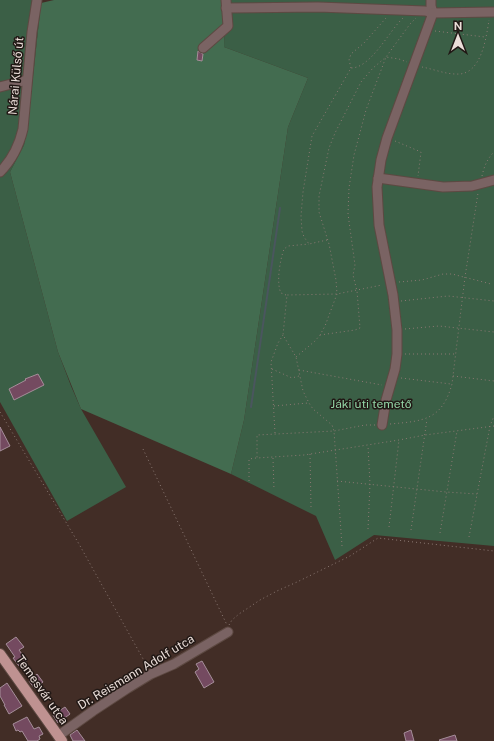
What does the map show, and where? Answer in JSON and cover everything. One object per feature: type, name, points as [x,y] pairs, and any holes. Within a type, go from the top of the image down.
[{"type":"main road","name":"Temesvár utca","points":[[0,654],[60,738]]},
{"type":"street","name":"Nárai Külső út","points":[[0,172],[15,152],[21,140],[32,32],[37,0]]},
{"type":"street","points":[[382,425],[386,400],[393,377],[397,354],[397,330],[394,302],[379,225],[377,206],[378,178],[387,138],[425,30],[431,0]]},
{"type":"street","points":[[203,48],[228,26],[226,4],[411,10],[429,12],[492,12]]},
{"type":"street","points":[[0,87],[27,80]]},
{"type":"street","points":[[378,178],[443,187],[472,186],[494,180]]},
{"type":"street","name":"Dr. Reismann Adolf utca","points":[[60,738],[93,710],[152,674],[174,664],[228,632]]},
{"type":"path","points":[[309,244],[302,231],[300,216],[302,192],[312,136],[351,68],[349,60],[351,54],[364,43],[393,10]]},
{"type":"path","points":[[351,68],[359,68],[381,46],[399,22],[411,10]]},
{"type":"path","points":[[296,357],[320,335],[337,294],[336,280],[319,212],[319,196],[329,148],[338,126],[361,82],[373,68],[386,57],[410,24],[421,14],[429,12]]},
{"type":"path","points":[[386,57],[456,74],[466,73],[475,66],[482,52],[492,12]]},
{"type":"path","points":[[425,30],[486,37]]},
{"type":"path","points":[[320,335],[360,328],[354,275],[355,265],[348,214],[349,188],[354,155],[366,110],[386,57]]},
{"type":"path","points":[[387,138],[421,152],[417,184]]},
{"type":"path","points":[[257,458],[257,435],[334,431],[365,425],[382,425],[427,419],[445,403],[452,384],[465,276],[480,183],[485,165],[489,157],[494,152]]},
{"type":"path","points":[[327,240],[309,244],[288,246],[284,248],[281,258],[279,288],[281,293],[287,295],[337,294],[390,284],[422,280],[443,274],[465,276],[473,280],[491,284]]},
{"type":"path","points":[[276,434],[271,362],[278,343],[283,335],[287,295]]},
{"type":"path","points":[[394,302],[448,296],[494,301]]},
{"type":"path","points":[[397,330],[439,326],[494,332]]},
{"type":"path","points":[[283,335],[296,357],[303,391],[309,403],[313,409],[332,425],[334,431],[342,546]]},
{"type":"path","points":[[397,354],[456,354]]},
{"type":"path","points":[[272,369],[292,378],[299,376]]},
{"type":"path","points":[[298,370],[390,387]]},
{"type":"path","points":[[453,376],[494,380]]},
{"type":"path","points":[[393,377],[452,384]]},
{"type":"path","points":[[274,406],[309,403]]},
{"type":"path","points":[[0,412],[79,544],[152,674]]},
{"type":"path","points":[[469,537],[490,426],[494,416]]},
{"type":"path","points":[[411,530],[427,419]]},
{"type":"path","points":[[249,481],[249,459],[310,454],[424,435],[494,426]]},
{"type":"path","points":[[440,533],[457,431]]},
{"type":"path","points":[[389,527],[399,440]]},
{"type":"path","points":[[368,445],[370,484],[368,529]]},
{"type":"path","points":[[143,449],[228,627],[232,620],[260,600],[277,590],[350,556],[378,538],[494,551]]},
{"type":"path","points":[[310,454],[312,507]]},
{"type":"path","points":[[273,457],[274,490]]},
{"type":"path","points":[[337,481],[477,494]]},
{"type":"green space","points":[[0,0],[34,0],[41,3],[28,122],[24,145],[10,172],[58,352],[81,409],[126,487],[67,521],[0,402]]},
{"type":"green space","points":[[54,0],[225,0],[224,47],[308,78],[288,127],[244,420],[231,474],[81,409],[58,352],[10,172],[24,145],[28,122],[41,3]]},
{"type":"green space","name":"Jáki úti temető","points":[[225,0],[494,0],[494,546],[374,535],[335,560],[316,516],[231,474],[244,420],[288,127],[308,78],[224,47]]},
{"type":"building","points":[[198,51],[203,54],[202,61],[197,60]]},
{"type":"building","points":[[38,374],[44,385],[14,400],[9,389],[26,380],[25,379]]},
{"type":"building","points":[[0,427],[10,446],[0,451]]},
{"type":"building","points":[[16,637],[24,647],[19,650],[27,661],[19,666],[6,644]]},
{"type":"building","points":[[202,661],[214,682],[204,688],[195,672],[199,669],[196,664]]},
{"type":"building","points":[[37,674],[43,682],[35,689],[29,681]]},
{"type":"building","points":[[7,683],[22,706],[9,714],[0,696],[0,688]]},
{"type":"building","points":[[65,707],[70,714],[58,723],[53,715]]},
{"type":"building","points":[[27,717],[34,729],[39,727],[43,734],[39,736],[40,739],[37,741],[28,741],[22,731],[16,731],[13,724]]},
{"type":"building","points":[[77,730],[85,741],[73,741],[70,735]]},
{"type":"building","points":[[411,730],[414,741],[406,741],[404,733]]},
{"type":"building","points":[[455,735],[457,741],[439,740]]},
{"type":"waterway","points":[[251,407],[280,208]]}]
